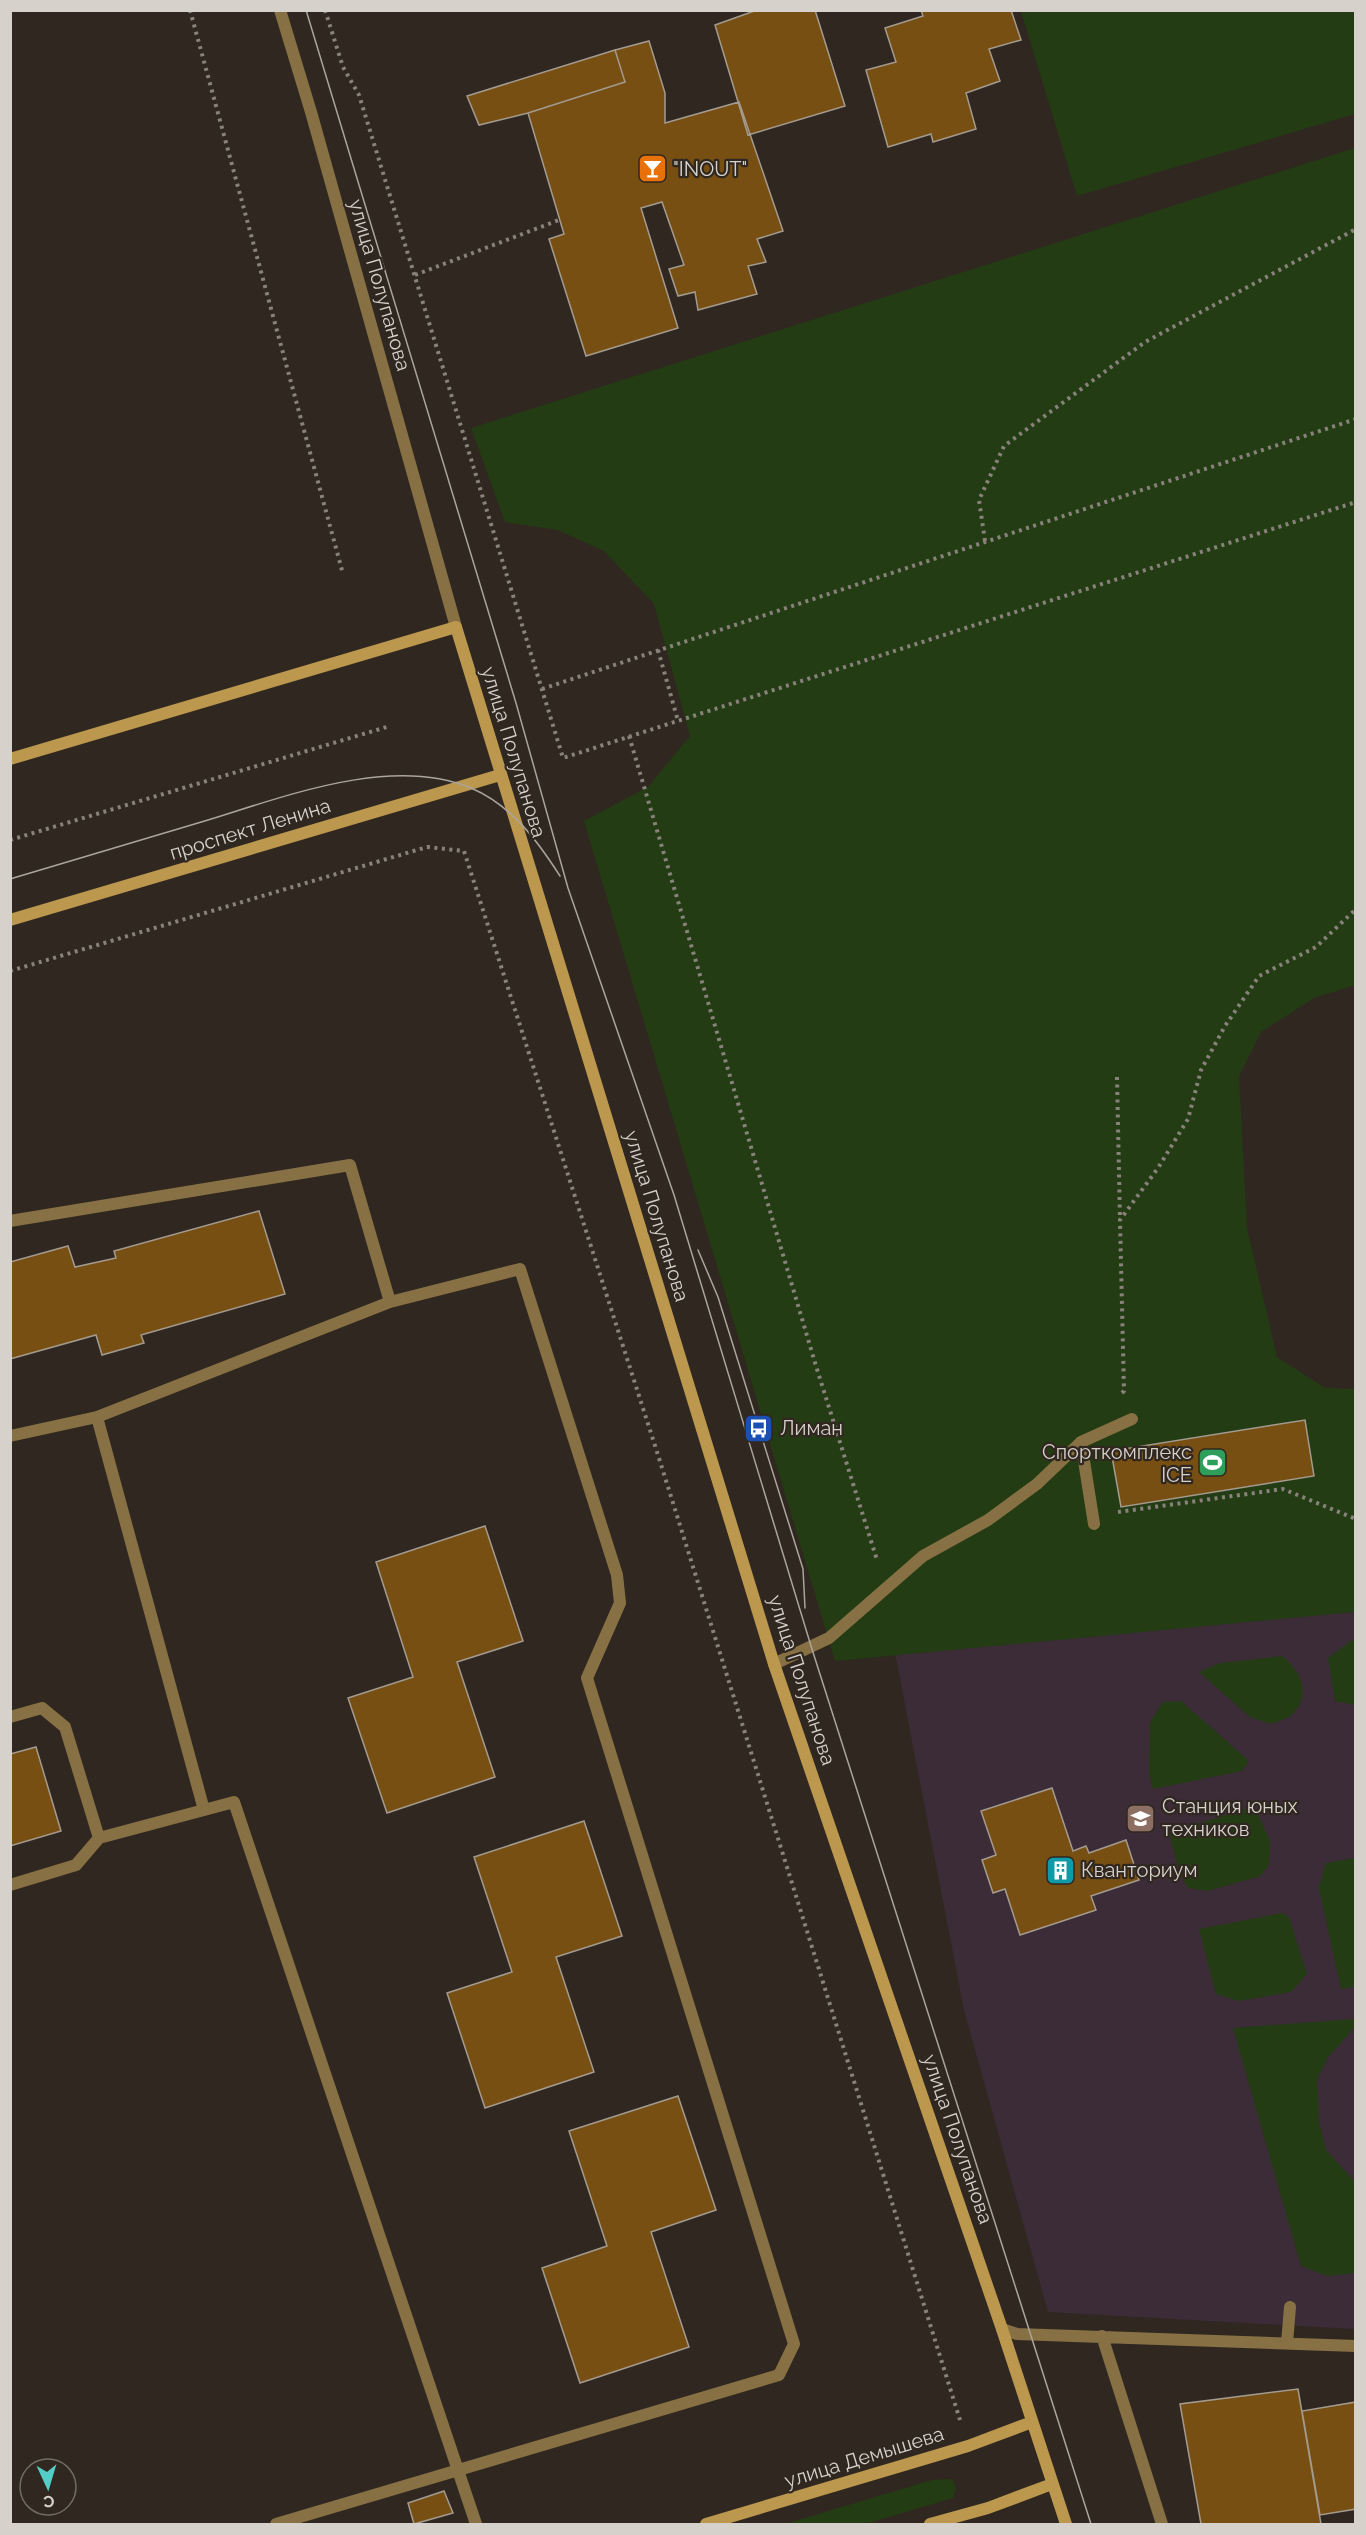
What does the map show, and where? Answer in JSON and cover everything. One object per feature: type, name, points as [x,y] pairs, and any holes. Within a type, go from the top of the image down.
[{"type":"street","name":"улица Полупанова","points":[[280,10],[311,112],[456,627],[774,1664],[1002,2329],[1052,2484]]},
{"type":"street","points":[[10,759],[456,627]]},
{"type":"street","name":"проспект Ленина","points":[[10,920],[501,775]]},
{"type":"street","points":[[10,1221],[350,1166],[390,1302]]},
{"type":"street","points":[[10,1436],[97,1417],[390,1302],[520,1269],[617,1575],[620,1603],[588,1678],[794,2344],[779,2375],[276,2524]]},
{"type":"street","points":[[97,1417],[204,1810]]},
{"type":"street","points":[[774,1664],[829,1638],[923,1556],[988,1520],[1037,1484],[1081,1442],[1132,1419]]},
{"type":"street","points":[[1081,1442],[1093,1520]]},
{"type":"street","points":[[10,1717],[42,1708],[64,1727],[99,1838]]},
{"type":"street","points":[[10,1885],[76,1865],[99,1838],[234,1802],[476,2524]]},
{"type":"street","points":[[1287,2343],[1290,2307]]},
{"type":"street","points":[[1002,2329],[1017,2334],[1356,2346]]},
{"type":"street","points":[[1102,2336],[1162,2524]]},
{"type":"street","name":"улица Демышева","points":[[706,2524],[968,2446],[1032,2422]]},
{"type":"street","points":[[930,2524],[988,2508],[1052,2484],[1066,2524]]},
{"type":"path","points":[[190,10],[343,574]]},
{"type":"path","points":[[325,10],[343,67],[359,95],[563,758],[1356,502]]},
{"type":"path","points":[[415,275],[559,220]]},
{"type":"path","points":[[985,541],[979,500],[1004,446],[1145,342],[1356,229]]},
{"type":"path","points":[[542,689],[1356,419]]},
{"type":"path","points":[[658,650],[678,721]]},
{"type":"path","points":[[10,840],[390,726]]},
{"type":"path","points":[[629,736],[816,1366],[878,1562]]},
{"type":"path","points":[[10,971],[427,847],[464,851],[658,1455],[968,2446]]},
{"type":"path","points":[[1120,1220],[1158,1168],[1188,1119],[1201,1070],[1225,1026],[1259,976],[1316,946],[1356,909]]},
{"type":"path","points":[[1117,1077],[1124,1391],[1118,1398]]},
{"type":"path","points":[[1093,1520],[1283,1489],[1356,1519]]},
{"type":"shaded area","name":"Станция юных техников","points":[[1355,1593],[1355,2329],[1048,2312],[964,2010],[890,1627]]},
{"type":"green space","points":[[1021,11],[1355,11],[1355,114],[1077,196]]},
{"type":"green space","points":[[1355,148],[1355,985],[1314,998],[1261,1032],[1239,1076],[1247,1228],[1277,1357],[1325,1388],[1355,1389],[1355,1612],[835,1661],[584,821],[648,787],[690,736],[654,604],[604,551],[558,530],[505,522],[471,428]]},
{"type":"green space","points":[[1355,1638],[1355,1705],[1335,1701],[1328,1658]]},
{"type":"green space","points":[[1282,1656],[1295,1669],[1303,1693],[1301,1702],[1289,1717],[1271,1724],[1250,1717],[1199,1672],[1220,1663]]},
{"type":"green space","points":[[1181,1701],[1249,1761],[1242,1771],[1153,1789],[1149,1773],[1150,1722],[1163,1702]]},
{"type":"green space","points":[[1254,1806],[1270,1841],[1269,1864],[1261,1876],[1207,1891],[1188,1888],[1180,1874],[1169,1833]]},
{"type":"green space","points":[[1355,1858],[1355,1987],[1341,1989],[1319,1888],[1326,1863]]},
{"type":"green space","points":[[1282,1913],[1289,1917],[1307,1974],[1291,1992],[1238,2001],[1216,1994],[1199,1929]]},
{"type":"green space","points":[[1355,2019],[1355,2027],[1328,2057],[1317,2080],[1319,2122],[1326,2150],[1356,2183],[1355,2273],[1327,2276],[1301,2266],[1233,2028]]},
{"type":"green space","points":[[952,2479],[956,2488],[953,2498],[865,2524],[785,2524],[932,2480]]},
{"type":"building","points":[[757,10],[815,10],[845,106],[748,135],[715,25]]},
{"type":"building","points":[[921,10],[1011,10],[1021,40],[989,49],[1000,81],[966,93],[976,129],[933,142],[931,134],[888,147],[866,70],[896,62],[885,28],[923,16]]},
{"type":"building","name":"\"INOUT\"","points":[[649,41],[665,93],[665,123],[739,102],[783,231],[757,239],[766,262],[748,266],[757,294],[698,310],[695,292],[678,296],[669,269],[684,265],[662,202],[641,208],[678,328],[586,356],[549,239],[564,234],[528,113],[625,82],[615,50]]},
{"type":"building","points":[[615,50],[625,82],[528,113],[479,125],[467,96]]},
{"type":"building","points":[[259,1211],[285,1294],[141,1335],[144,1343],[102,1355],[96,1335],[10,1359],[10,1262],[68,1246],[75,1267],[116,1258],[114,1251]]},
{"type":"building","name":"Спорткомплекс ICE","points":[[1305,1420],[1314,1476],[1121,1507],[1111,1451]]},
{"type":"building","points":[[485,1526],[523,1641],[457,1662],[495,1777],[387,1813],[348,1698],[413,1677],[376,1562]]},
{"type":"building","points":[[36,1747],[61,1831],[10,1846],[10,1754]]},
{"type":"building","name":"Кванториум","points":[[1052,1788],[1073,1851],[1086,1846],[1089,1853],[1126,1840],[1139,1880],[1091,1896],[1096,1910],[1020,1935],[1005,1889],[993,1893],[982,1860],[996,1855],[981,1811]]},
{"type":"building","points":[[584,1821],[622,1936],[556,1957],[594,2072],[485,2108],[447,1993],[512,1972],[474,1857]]},
{"type":"building","points":[[678,2096],[716,2210],[651,2232],[689,2347],[580,2383],[542,2268],[607,2246],[569,2131]]},
{"type":"building","points":[[1298,2389],[1321,2524],[1201,2524],[1180,2404]]},
{"type":"building","points":[[1356,2402],[1356,2509],[1320,2515],[1302,2411]]},
{"type":"building","points":[[444,2491],[453,2513],[414,2524],[408,2503]]},
{"type":"tram line","points":[[306,10],[516,703],[568,888],[674,1195],[811,1646],[1091,2524]]},
{"type":"tram line","points":[[10,879],[298,792],[370,778],[405,776],[439,779],[471,788],[499,804],[522,825],[560,876]]},
{"type":"tram line","points":[[698,1250],[718,1297],[803,1569],[805,1608]]},
{"type":"place","name":"\"INOUT\"","points":[[652,169]]},
{"type":"place","name":"Лиман","points":[[759,1428]]},
{"type":"place","name":"Спорткомплекс ICE","points":[[1213,1463]]},
{"type":"place","name":"Станция юных техников","points":[[1141,1818]]},
{"type":"place","name":"Кванториум","points":[[1060,1870]]}]
